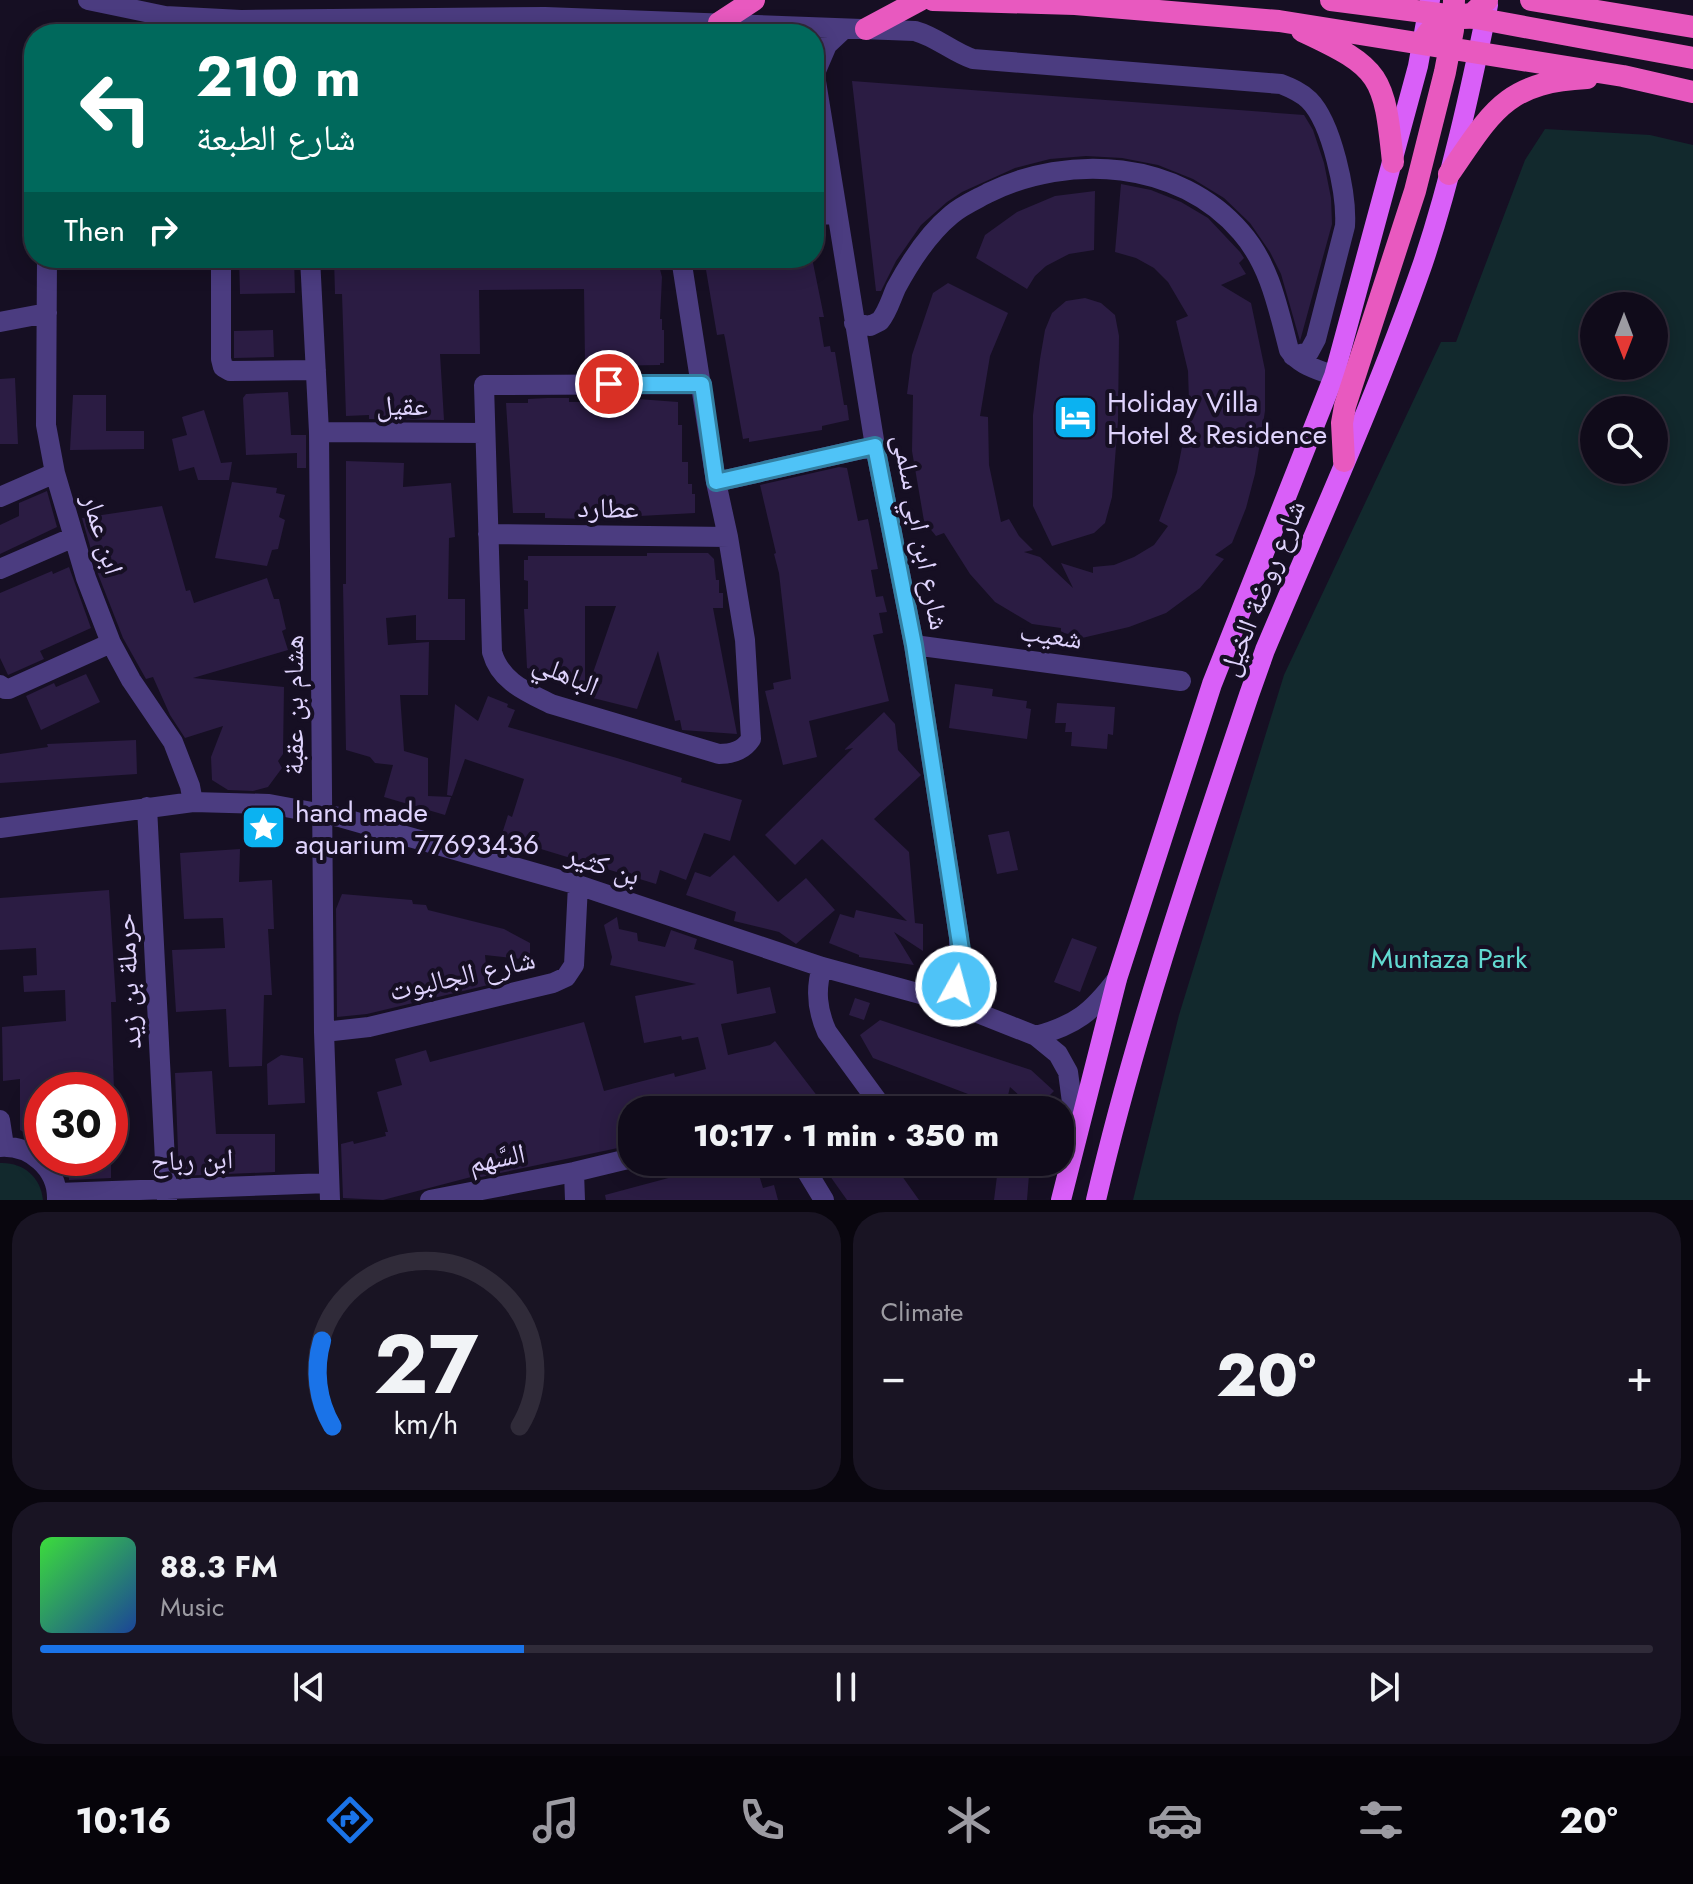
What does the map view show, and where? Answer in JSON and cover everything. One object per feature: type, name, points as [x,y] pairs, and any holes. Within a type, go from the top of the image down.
[{"type":"highway","points":[[719,23],[754,0]]},
{"type":"highway","points":[[855,29],[920,0]]},
{"type":"highway","points":[[933,0],[1075,4],[1279,21],[1623,76],[1693,92]]},
{"type":"highway","points":[[1331,0],[1430,7],[1456,12]]},
{"type":"highway","points":[[1531,0],[1691,27]]},
{"type":"highway","points":[[1621,0],[1691,27]]},
{"type":"highway","points":[[1422,43],[1437,24],[1456,12],[1487,6],[1693,58]]},
{"type":"highway","points":[[1344,461],[1342,423],[1345,406],[1415,191],[1456,12]]},
{"type":"highway","points":[[1456,12],[1462,39],[1469,48],[1479,53]]},
{"type":"highway","points":[[1279,21],[1345,52],[1374,77],[1385,103],[1393,162]]},
{"type":"highway","points":[[1449,174],[1488,119],[1517,92],[1566,79],[1623,76]]},
{"type":"main road","name":"شارع روضة الخيل","points":[[1096,1200],[1110,1138],[1154,985],[1249,695],[1386,365],[1423,262],[1449,174],[1479,53],[1487,6]]},
{"type":"main road","name":"شارع روضة الخيل","points":[[1061,1200],[1117,979],[1212,684],[1334,376],[1393,162],[1430,7]]},
{"type":"street","points":[[88,0],[165,16],[241,20],[545,17],[619,24]]},
{"type":"street","points":[[713,24],[728,24]]},
{"type":"street","name":"شارع ابن ابي سلمى","points":[[824,51],[827,45],[855,29]]},
{"type":"street","points":[[824,30],[927,34],[973,59],[1265,82],[1296,90],[1319,113],[1343,184],[1346,212],[1316,339],[1309,352],[1293,356]]},
{"type":"street","name":"شارع ابن ابي سلمى","points":[[824,136],[875,446],[914,645],[961,950],[950,1002]]},
{"type":"street","points":[[854,323],[864,326],[880,321],[912,261],[952,214],[1018,180],[1093,166],[1129,171],[1164,181],[1197,196],[1231,221],[1258,254],[1266,271],[1289,350],[1308,366],[1334,376]]},
{"type":"street","points":[[824,215],[836,214]]},
{"type":"street","name":"ابن عمار","points":[[47,268],[46,425],[55,473],[86,578],[111,643],[131,680],[173,742],[193,802]]},
{"type":"street","points":[[221,268],[223,367],[230,371],[316,370]]},
{"type":"street","name":"هشام بن عقبة","points":[[311,268],[319,432],[324,1032],[329,1191]]},
{"type":"street","name":"الباهلي","points":[[683,268],[702,384],[716,482],[745,640],[751,739],[731,754],[719,754],[551,704],[501,675],[492,652],[484,385],[702,384]]},
{"type":"street","points":[[0,322],[47,313]]},
{"type":"street","name":"عقيل","points":[[319,432],[485,433]]},
{"type":"street","points":[[716,482],[875,446]]},
{"type":"street","points":[[0,497],[55,473]]},
{"type":"street","name":"عطارد","points":[[488,534],[728,537]]},
{"type":"street","points":[[0,569],[74,537]]},
{"type":"street","points":[[0,685],[9,689],[111,643]]},
{"type":"street","name":"شعيب","points":[[914,645],[1181,681]]},
{"type":"street","name":"بن كثير","points":[[0,828],[193,802],[269,804],[322,813],[578,885],[822,967],[950,1002],[1036,1036],[1058,1054],[1068,1072],[1076,1133]]},
{"type":"street","name":"حرملة بن زيد","points":[[147,807],[167,1194]]},
{"type":"street","name":"شارع الجالبوت","points":[[324,1032],[369,1027],[553,983],[566,977],[576,958],[578,885]]},
{"type":"street","points":[[822,967],[817,989],[822,1022],[874,1096]]},
{"type":"street","points":[[1036,1036],[1064,1028],[1090,1013],[1117,979]]},
{"type":"street","points":[[0,1120],[2,1147],[20,1148],[45,1165],[54,1178],[58,1196]]},
{"type":"street","name":"السَّهم","points":[[430,1200],[618,1161]]},
{"type":"street","points":[[574,1172],[575,1200]]},
{"type":"street","points":[[809,1176],[824,1200]]},
{"type":"street","name":"ابن رباح","points":[[58,1196],[329,1191]]},
{"type":"green space","name":"Muntaza Park","points":[[1545,129],[1650,135],[1693,145],[1693,1200],[1133,1200],[1179,1015],[1284,675],[1441,342],[1456,342],[1525,160]]},
{"type":"green space","points":[[0,1163],[8,1163],[24,1169],[24,1176],[35,1178],[43,1200],[0,1200]]},
{"type":"building","points":[[852,81],[1304,115],[1313,130],[1324,163],[1332,224],[1300,341],[1281,274],[1250,223],[1224,198],[1193,179],[1158,165],[1122,158],[1086,156],[1050,159],[1015,168],[962,192],[921,225],[896,261],[881,291],[876,291]]},
{"type":"building","points":[[1121,184],[1151,190],[1181,202],[1208,218],[1244,258],[1239,263],[1246,274],[1221,285],[1251,303],[1265,370],[1265,411],[1246,508],[1232,543],[1215,555],[1224,559],[1200,588],[1166,613],[1129,627],[1082,638],[1061,632],[1061,628],[1032,624],[995,602],[970,574],[944,533],[936,536],[924,521],[912,451],[913,395],[907,394],[912,355],[933,293],[948,283],[1008,313],[990,356],[980,416],[988,417],[989,465],[1001,522],[1009,519],[1019,536],[1033,550],[1024,552],[1040,557],[1073,588],[1061,563],[1093,573],[1093,567],[1114,565],[1154,545],[1168,526],[1159,521],[1177,472],[1185,432],[1190,432],[1188,371],[1176,321],[1188,316],[1168,282],[1154,268],[1136,258],[1115,252]]},
{"type":"building","points":[[1095,191],[1094,250],[1069,254],[1046,266],[1027,289],[976,258],[985,235],[1017,212],[1055,196]]},
{"type":"building","points":[[239,268],[294,268],[295,293],[240,294]]},
{"type":"building","points":[[334,268],[660,268],[664,363],[604,366],[604,361],[585,362],[584,289],[479,290],[480,354],[440,354],[444,420],[346,416],[342,294],[335,294]]},
{"type":"building","points":[[706,268],[814,268],[824,317],[819,317],[824,347],[830,346],[831,352],[835,352],[849,420],[822,426],[822,430],[749,442],[749,438],[743,439],[724,334],[717,335]]},
{"type":"building","name":"Holiday Villa Hotel & Residence","points":[[1085,298],[1101,303],[1115,315],[1119,336],[1118,421],[1112,497],[1105,523],[1094,533],[1052,546],[1033,506],[1033,415],[1040,359],[1045,330],[1052,313],[1066,301]]},
{"type":"building","points":[[273,330],[274,357],[234,358],[234,331]]},
{"type":"building","points":[[15,378],[18,444],[0,444],[0,379]]},
{"type":"building","points":[[288,392],[291,435],[306,435],[306,468],[297,468],[297,453],[246,455],[243,398],[246,394]]},
{"type":"building","points":[[73,395],[106,395],[106,431],[144,431],[144,449],[70,450]]},
{"type":"building","points":[[569,398],[569,402],[638,399],[678,402],[678,425],[682,425],[682,462],[688,462],[688,484],[692,484],[692,494],[695,494],[695,513],[640,516],[591,514],[591,519],[545,518],[545,513],[513,513],[506,403]]},
{"type":"building","points":[[204,410],[221,463],[232,462],[229,480],[198,480],[194,467],[179,471],[172,439],[187,435],[182,417]]},
{"type":"building","points":[[346,461],[404,463],[403,487],[451,483],[455,537],[449,538],[448,599],[465,599],[465,640],[416,640],[416,615],[386,618],[388,645],[429,642],[428,695],[400,695],[404,751],[428,758],[428,796],[451,797],[445,815],[384,797],[393,765],[375,763],[370,757],[346,750],[343,584],[346,584]]},
{"type":"building","points":[[839,467],[847,468],[858,521],[868,519],[878,569],[871,570],[876,597],[883,596],[887,612],[879,613],[883,633],[873,635],[889,701],[809,721],[817,757],[783,765],[765,691],[774,689],[773,683],[791,679],[776,553],[760,485]]},
{"type":"building","points":[[232,482],[277,488],[276,493],[285,495],[279,517],[285,520],[278,549],[272,550],[267,566],[215,558]]},
{"type":"building","points":[[47,491],[57,527],[0,554],[0,525],[19,516],[19,503]]},
{"type":"building","points":[[162,506],[186,591],[190,590],[194,603],[267,578],[274,599],[279,599],[286,629],[282,631],[288,650],[193,678],[284,687],[283,754],[278,761],[282,768],[268,787],[253,791],[228,790],[212,780],[211,757],[223,726],[185,738],[170,715],[153,677],[146,679],[123,638],[98,574],[82,518]]},
{"type":"building","points":[[647,553],[708,553],[714,559],[719,593],[723,593],[723,608],[713,608],[737,734],[682,730],[680,720],[675,721],[658,651],[637,709],[585,696],[616,606],[585,606],[585,681],[557,681],[557,678],[549,678],[549,675],[527,668],[524,609],[528,609],[528,581],[524,580],[524,560],[528,560],[528,556],[647,556]]},
{"type":"building","points":[[69,567],[91,628],[40,651],[44,659],[8,675],[0,658],[0,593]]},
{"type":"building","points":[[86,674],[100,702],[41,730],[26,696],[54,683],[56,687]]},
{"type":"building","points":[[955,684],[993,689],[992,696],[1027,701],[1026,708],[1031,709],[1027,739],[949,728]]},
{"type":"building","points":[[488,696],[515,710],[508,727],[682,778],[681,782],[742,800],[730,841],[704,833],[686,880],[660,870],[656,884],[501,837],[508,815],[512,817],[524,779],[465,759],[452,796],[447,795],[455,704],[478,721]]},
{"type":"building","points":[[1057,703],[1115,707],[1113,735],[1108,734],[1107,749],[1071,746],[1072,732],[1065,732],[1066,723],[1055,723]]},
{"type":"building","points":[[884,712],[895,724],[898,750],[921,775],[874,819],[909,852],[915,923],[923,924],[923,951],[894,932],[914,965],[859,957],[829,943],[840,914],[854,918],[856,910],[907,921],[822,839],[795,865],[765,835],[853,748],[844,750]]},
{"type":"building","points":[[136,740],[137,774],[0,783],[0,754],[48,747],[47,744]]},
{"type":"building","points":[[1009,831],[1018,870],[997,874],[988,835]]},
{"type":"building","points":[[240,849],[239,882],[272,880],[274,929],[268,929],[272,995],[264,995],[262,1066],[229,1067],[226,1009],[176,1012],[172,950],[225,948],[223,918],[184,919],[180,853]]},
{"type":"building","points":[[734,855],[778,902],[806,878],[835,910],[796,944],[779,932],[734,921],[736,912],[686,895],[695,872],[710,877]]},
{"type":"building","points":[[109,890],[116,1002],[111,1002],[113,1072],[24,1072],[24,1132],[20,1130],[20,1079],[3,1081],[2,1027],[66,1021],[65,990],[24,992],[23,976],[37,975],[36,948],[0,950],[0,898]]},
{"type":"building","points":[[342,894],[412,900],[413,904],[426,905],[428,910],[504,929],[530,943],[530,960],[485,955],[488,985],[367,1014],[337,1017],[336,909]]},
{"type":"building","points":[[617,917],[619,929],[637,933],[638,941],[665,947],[671,930],[697,939],[694,949],[733,961],[737,994],[770,987],[776,1013],[721,1024],[728,1055],[770,1045],[775,1041],[817,1096],[618,1096],[618,1148],[475,1176],[383,1200],[343,1198],[341,1144],[386,1136],[385,1132],[388,1132],[377,1092],[402,1085],[395,1059],[426,1050],[430,1062],[584,1022],[604,1091],[674,1073],[675,1077],[706,1069],[698,1037],[682,1040],[681,1036],[644,1043],[635,996],[696,984],[610,965],[612,957],[604,925]]},
{"type":"building","points":[[1072,938],[1097,947],[1080,992],[1054,982]]},
{"type":"building","points":[[855,998],[870,1003],[864,1020],[849,1015]]},
{"type":"building","points":[[880,1020],[1031,1070],[1054,1091],[1049,1096],[1020,1096],[1010,1087],[1008,1096],[973,1096],[873,1058],[860,1035]]},
{"type":"building","points":[[281,1055],[303,1058],[305,1103],[268,1105],[267,1064]]},
{"type":"building","points":[[212,1071],[216,1134],[275,1134],[275,1172],[179,1176],[175,1073]]},
{"type":"building","points":[[69,1176],[111,1176],[111,1178],[69,1180]]},
{"type":"building","points":[[676,1176],[759,1176],[763,1188],[774,1185],[778,1200],[606,1200],[605,1195]]},
{"type":"building","points":[[830,1176],[902,1176],[919,1200],[847,1200]]},
{"type":"building","points":[[997,1176],[1029,1176],[1027,1200],[994,1200]]},
{"type":"place","name":"Holiday Villa Hotel & Residence","points":[[1076,418]]},
{"type":"place","name":"hand made aquarium 77693436","points":[[264,828]]},
{"type":"route","points":[[609,384],[702,384],[716,482],[875,446],[914,645],[961,950],[956,986]]}]
